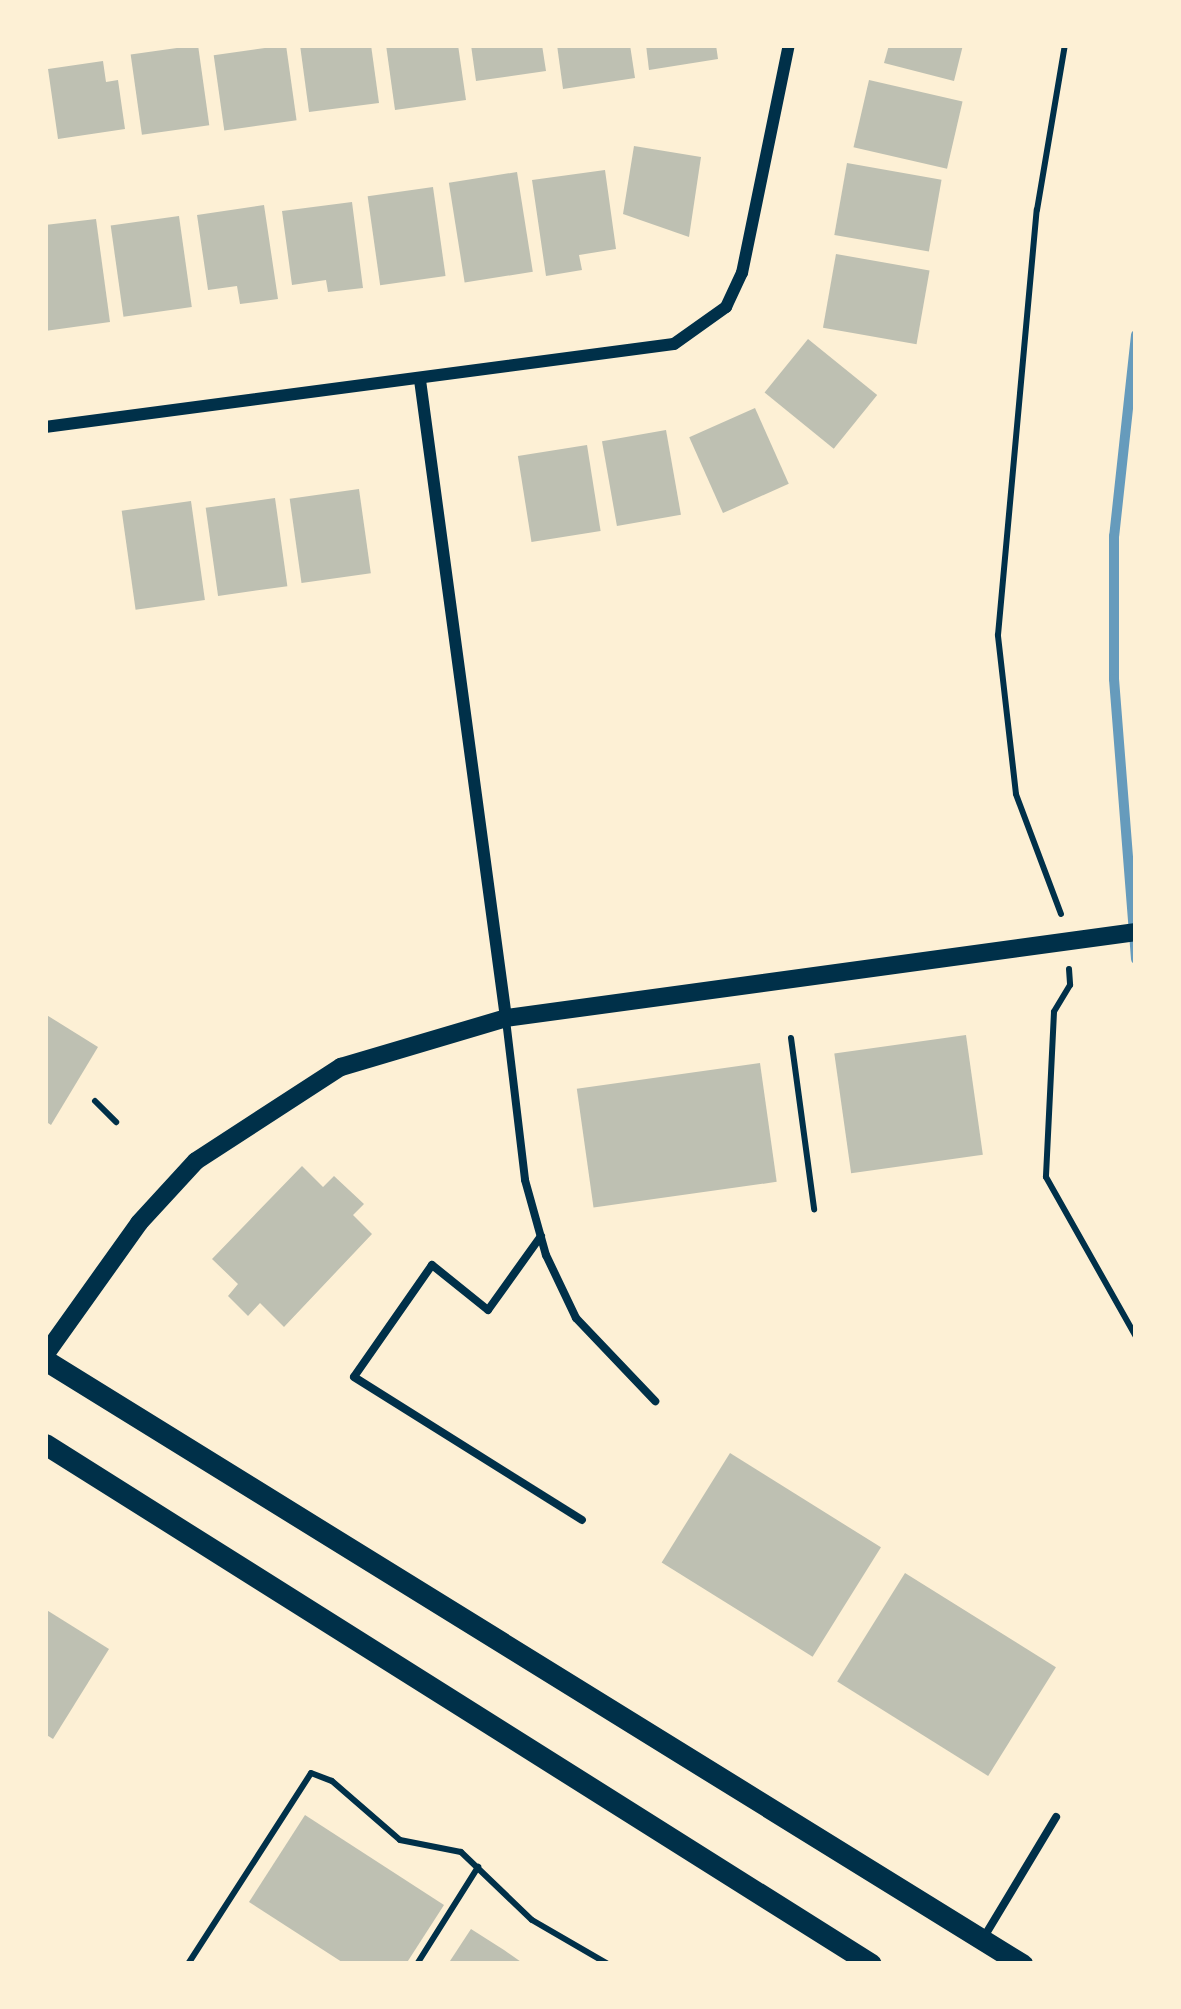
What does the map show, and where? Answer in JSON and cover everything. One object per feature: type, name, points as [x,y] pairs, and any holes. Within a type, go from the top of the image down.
[{"type":"main road","points":[[45,1358],[1022,1964]]},
{"type":"main road","points":[[45,1444],[871,1964]]},
{"type":"street","points":[[45,427],[674,344],[726,307],[742,273],[789,45]]},
{"type":"street","points":[[420,380],[506,1018]]},
{"type":"street","points":[[45,1358],[139,1223],[196,1161],[341,1066],[506,1018],[1136,932]]},
{"type":"lane","points":[[506,1018],[524,1180],[541,1236],[577,1318],[656,1401]]},
{"type":"lane","points":[[541,1236],[488,1310],[432,1265],[354,1377],[582,1520]]},
{"type":"lane","points":[[983,1939],[1056,1816]]},
{"type":"path","points":[[1061,916],[1016,794],[998,635],[1037,210],[1065,45]]},
{"type":"path","points":[[1069,968],[1070,985],[1054,1012],[1046,1177],[1136,1337]]},
{"type":"path","points":[[791,1038],[814,1209]]},
{"type":"path","points":[[95,1101],[116,1122]]},
{"type":"path","points":[[188,1964],[311,1773],[332,1781],[400,1840],[461,1852],[532,1921],[608,1964]]},
{"type":"path","points":[[417,1964],[478,1867]]},
{"type":"building","points":[[198,45],[209,125],[142,135],[131,54]]},
{"type":"building","points":[[286,45],[297,120],[224,130],[214,55]]},
{"type":"building","points":[[300,45],[371,45],[379,103],[309,112]]},
{"type":"building","points":[[386,45],[458,45],[466,100],[395,110]]},
{"type":"building","points":[[471,45],[542,45],[546,71],[476,81]]},
{"type":"building","points":[[557,45],[630,45],[635,78],[563,89]]},
{"type":"building","points":[[646,45],[716,45],[718,59],[649,70]]},
{"type":"building","points":[[889,45],[963,45],[954,81],[884,63]]},
{"type":"building","points":[[103,61],[106,82],[118,80],[125,129],[58,139],[48,69]]},
{"type":"building","points":[[869,80],[963,102],[947,169],[853,147]]},
{"type":"building","points":[[634,146],[701,157],[689,237],[623,214]]},
{"type":"building","points":[[847,163],[942,180],[929,252],[834,235]]},
{"type":"building","points":[[605,170],[616,249],[579,255],[582,270],[546,276],[532,180]]},
{"type":"building","points":[[517,172],[533,272],[465,283],[449,183]]},
{"type":"building","points":[[433,187],[446,276],[380,285],[368,196]]},
{"type":"building","points":[[352,202],[363,288],[328,292],[326,280],[292,285],[282,211]]},
{"type":"building","points":[[264,205],[278,299],[240,304],[237,286],[208,290],[197,215]]},
{"type":"building","points":[[179,216],[192,307],[123,317],[111,226]]},
{"type":"building","points":[[96,219],[110,322],[45,331],[45,225]]},
{"type":"building","points":[[836,254],[930,270],[917,344],[823,328]]},
{"type":"building","points":[[808,339],[877,395],[834,449],[765,393]]},
{"type":"building","points":[[755,408],[789,484],[723,513],[689,437]]},
{"type":"building","points":[[666,430],[681,515],[617,526],[602,441]]},
{"type":"building","points":[[587,445],[601,531],[531,542],[518,456]]},
{"type":"building","points":[[359,489],[371,573],[302,583],[290,499]]},
{"type":"building","points":[[275,498],[287,586],[218,596],[206,508]]},
{"type":"building","points":[[191,501],[205,600],[136,610],[122,511]]},
{"type":"building","points":[[45,1014],[98,1047],[51,1125],[45,1121]]},
{"type":"building","points":[[966,1035],[983,1155],[851,1173],[834,1054]]},
{"type":"building","points":[[760,1063],[777,1182],[594,1208],[577,1089]]},
{"type":"building","points":[[302,1166],[323,1187],[334,1176],[364,1204],[353,1215],[372,1234],[284,1327],[260,1303],[248,1316],[228,1296],[238,1284],[212,1259]]},
{"type":"building","points":[[730,1453],[881,1547],[813,1657],[662,1562]]},
{"type":"building","points":[[905,1573],[1056,1667],[988,1776],[837,1682]]},
{"type":"building","points":[[45,1609],[109,1649],[53,1739],[45,1734]]},
{"type":"building","points":[[305,1815],[444,1905],[406,1964],[345,1964],[249,1902]]},
{"type":"building","points":[[471,1929],[504,1950],[524,1964],[448,1964]]},
{"type":"waterway","points":[[1136,335],[1114,536],[1114,679],[1136,959]]}]
